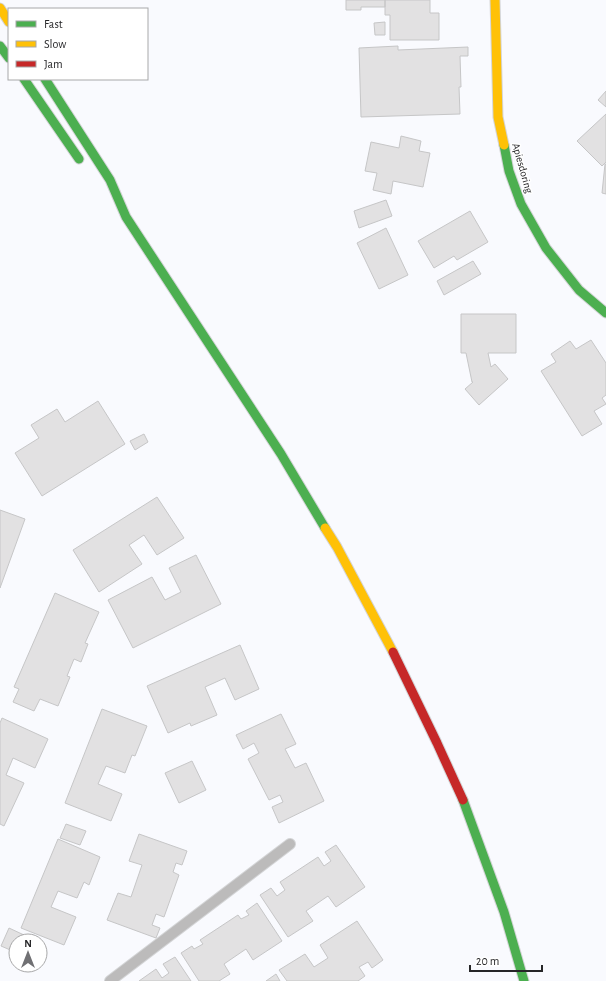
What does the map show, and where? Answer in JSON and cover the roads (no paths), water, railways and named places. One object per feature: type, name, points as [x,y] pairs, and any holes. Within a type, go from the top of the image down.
[{"type":"street","name":"Apiesdoring","points":[[494,0],[498,117],[509,171],[516,191],[521,204],[546,248],[579,290],[606,314]]},
{"type":"street","points":[[0,8],[8,20]]},
{"type":"street","points":[[0,46],[8,57]]},
{"type":"street","points":[[25,80],[86,169]]},
{"type":"street","points":[[46,80],[110,180],[126,217]]},
{"type":"street","points":[[108,197],[126,217],[276,447],[337,546],[395,657],[437,742],[466,808],[504,912],[524,981]]},
{"type":"lane","points":[[110,981],[290,844]]}]
